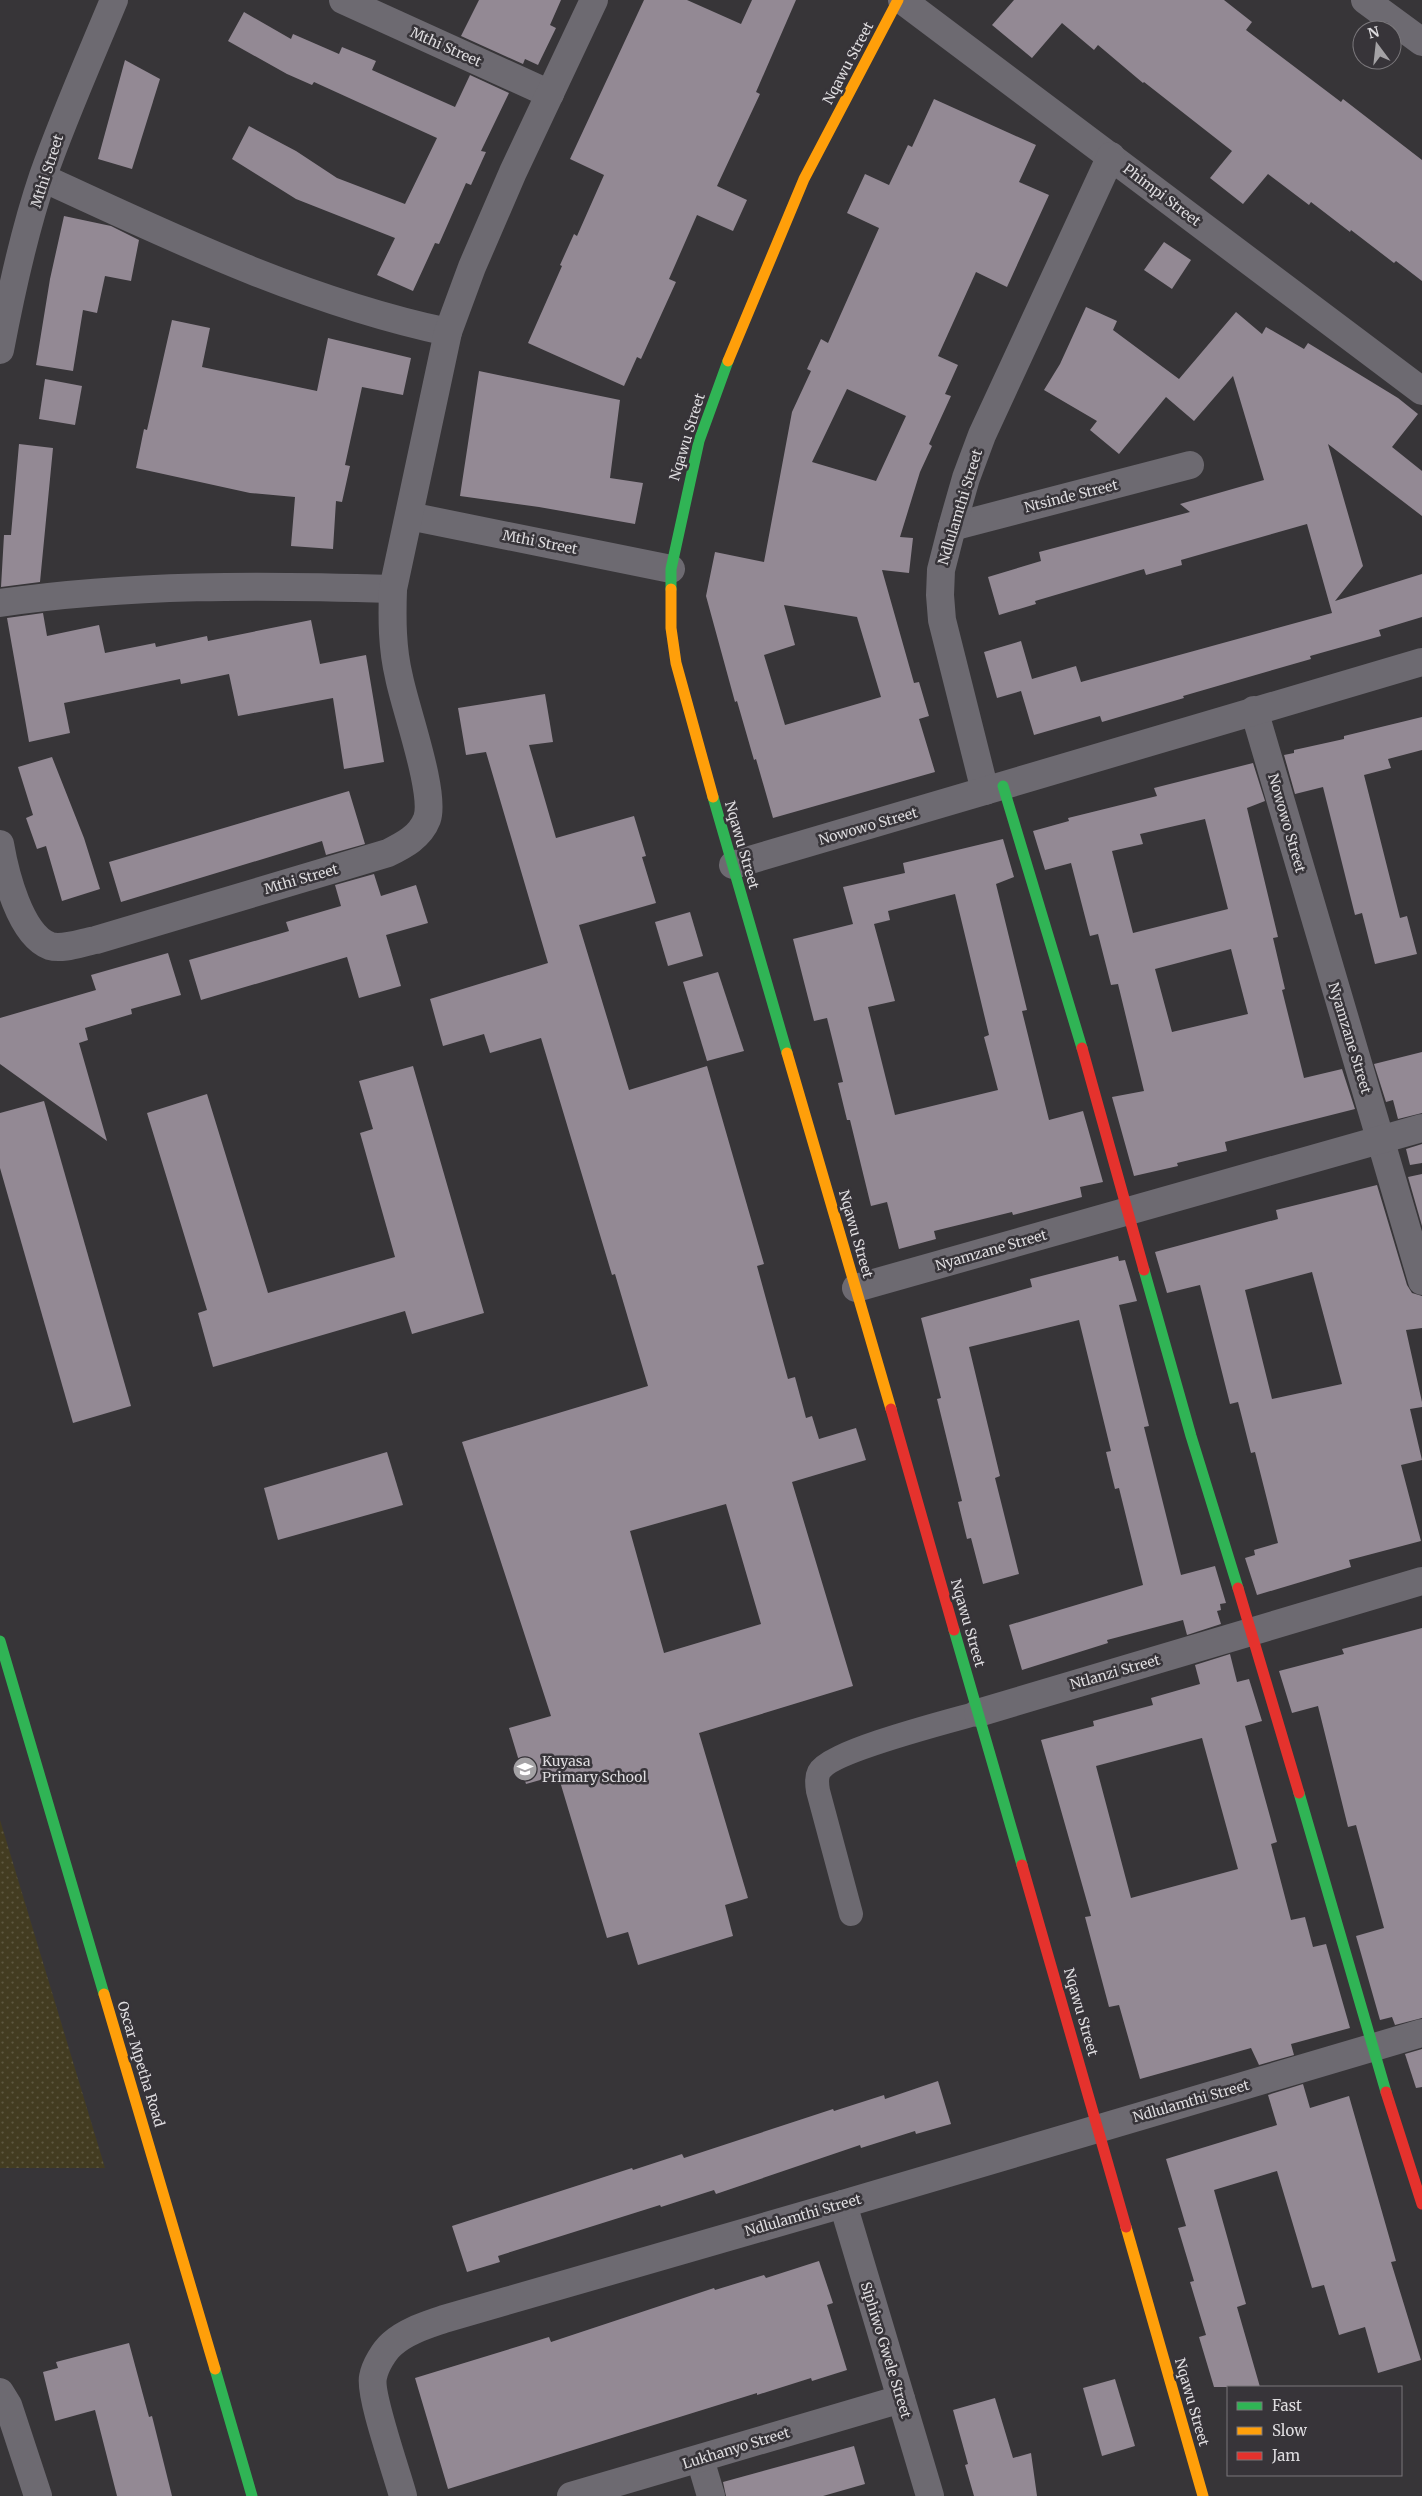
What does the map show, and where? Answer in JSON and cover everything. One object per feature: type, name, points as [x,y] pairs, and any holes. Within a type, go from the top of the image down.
[{"type":"street","name":"Mthi Street","points":[[0,350],[21,255],[43,178],[67,111],[114,0]]},
{"type":"street","name":"Mthi Street","points":[[343,0],[550,94]]},
{"type":"street","name":"Mthi Street","points":[[0,844],[15,898],[24,920],[37,938],[51,946],[67,946],[96,940],[388,853],[418,835],[427,818],[429,796],[398,676],[392,618],[393,589],[448,332],[472,267],[594,0]]},
{"type":"street","name":"Nqawu Street","points":[[898,0],[804,179],[738,333],[699,441],[671,569],[671,628],[676,663],[702,761],[1099,2128],[1203,2496]]},
{"type":"street","name":"Phimpi Street","points":[[902,0],[1422,391]]},
{"type":"street","points":[[1365,0],[1422,42]]},
{"type":"street","name":"Ndlulamthi Street","points":[[994,789],[942,620],[941,570],[966,478],[982,435],[1111,156]]},
{"type":"street","points":[[43,178],[192,247],[271,278],[395,320],[448,332]]},
{"type":"street","name":"Ntsinde Street","points":[[952,527],[1190,466]]},
{"type":"street","name":"Mthi Street","points":[[409,516],[671,569]]},
{"type":"street","points":[[0,603],[132,589],[310,586],[393,589]]},
{"type":"street","name":"Nowowo Street","points":[[733,865],[1422,662]]},
{"type":"street","name":"Nowowo Street","points":[[1254,710],[1319,936]]},
{"type":"street","points":[[994,789],[1072,1014],[1191,1436],[1317,1851],[1372,2047],[1422,2204]]},
{"type":"street","name":"Nyamzane Street","points":[[1319,936],[1422,1281]]},
{"type":"street","name":"Nyamzane Street","points":[[856,1288],[1422,1128]]},
{"type":"street","name":"Ntlanzi Street","points":[[978,1713],[1422,1581]]},
{"type":"street","name":"Oscar Mpetha Road","points":[[0,1641],[252,2496]]},
{"type":"street","name":"Ndlulamthi Street","points":[[403,2496],[374,2396],[372,2377],[380,2360],[392,2344],[407,2334],[444,2318],[843,2204],[1422,2033]]},
{"type":"street","name":"Siphiwo Gwele Street","points":[[843,2204],[930,2496]]},
{"type":"street","points":[[0,2392],[8,2405],[38,2496]]},
{"type":"street","name":"Lukhanyo Street","points":[[572,2496],[901,2399]]},
{"type":"street","points":[[700,2458],[711,2496]]},
{"type":"lane","points":[[851,1914],[818,1791],[817,1780],[819,1772],[835,1759],[857,1750],[978,1713]]},
{"type":"sand","points":[[0,1820],[105,2168],[0,2168]]},
{"type":"building","points":[[479,0],[561,0],[550,25],[556,28],[538,65],[525,59],[523,64],[461,36]]},
{"type":"building","points":[[644,0],[687,0],[741,24],[752,0],[796,0],[756,92],[760,94],[717,186],[747,200],[733,231],[697,215],[669,279],[676,282],[641,359],[637,357],[624,386],[528,343],[574,234],[577,236],[604,175],[570,159]]},
{"type":"building","points":[[1014,0],[1224,0],[1252,22],[1246,30],[1341,102],[1343,99],[1422,160],[1422,281],[1396,261],[1394,263],[1351,230],[1350,232],[1311,202],[1309,205],[1268,174],[1243,204],[1210,178],[1232,151],[1143,83],[1098,45],[1094,50],[1062,23],[1032,58],[992,25]]},
{"type":"building","points":[[244,12],[291,39],[293,34],[339,54],[342,47],[376,61],[372,70],[455,107],[470,75],[509,93],[481,151],[486,152],[471,185],[466,183],[439,244],[435,243],[413,291],[377,275],[395,238],[296,199],[232,159],[249,126],[296,151],[337,178],[405,204],[437,138],[314,82],[312,85],[287,74],[228,41]]},
{"type":"building","points":[[125,60],[160,79],[132,169],[98,159]]},
{"type":"building","points":[[934,99],[1036,145],[1019,182],[1049,195],[1007,287],[976,272],[938,356],[958,365],[945,394],[951,396],[929,444],[932,446],[920,472],[900,537],[913,538],[909,573],[882,570],[914,683],[919,682],[929,716],[919,719],[935,772],[773,818],[737,701],[735,702],[706,596],[715,552],[764,562],[792,412],[811,371],[807,369],[821,339],[828,343],[879,228],[847,213],[865,174],[889,185],[908,145],[912,147]],"holes":[[[847,389],[906,416],[876,481],[812,462]],[[784,605],[857,617],[881,697],[785,725],[764,655],[795,645]]]},
{"type":"building","points":[[64,216],[111,226],[139,240],[131,281],[105,276],[97,313],[83,310],[73,371],[36,365],[50,279]]},
{"type":"building","points":[[1164,242],[1191,260],[1172,289],[1144,270]]},
{"type":"building","points":[[1086,307],[1117,321],[1113,330],[1179,379],[1236,312],[1262,334],[1266,327],[1304,349],[1308,343],[1398,398],[1418,414],[1392,447],[1422,471],[1422,516],[1328,444],[1363,566],[1335,601],[1422,574],[1422,617],[1379,630],[1381,636],[1310,656],[1311,659],[1183,696],[1184,698],[1102,722],[1100,716],[1034,735],[1021,691],[997,698],[984,652],[1021,641],[1032,679],[1076,666],[1081,682],[1332,613],[1307,524],[1181,560],[1182,565],[1146,575],[1144,569],[1035,601],[1036,604],[999,615],[988,577],[1041,561],[1039,552],[1190,512],[1180,504],[1264,480],[1233,376],[1194,421],[1166,397],[1119,454],[1090,430],[1097,421],[1044,390],[1060,364]]},
{"type":"building","points":[[172,320],[210,328],[202,367],[317,391],[328,338],[411,358],[403,395],[362,387],[345,465],[350,466],[342,502],[336,501],[333,549],[291,546],[295,497],[250,493],[136,468],[144,429],[147,430]]},
{"type":"building","points":[[479,371],[620,400],[610,478],[643,483],[635,524],[539,507],[460,496]]},
{"type":"building","points":[[45,379],[82,386],[75,425],[39,419]]},
{"type":"building","points":[[19,444],[53,448],[40,582],[1,587],[4,535],[11,535]]},
{"type":"building","points":[[43,613],[47,636],[99,625],[105,653],[155,643],[156,647],[207,636],[208,641],[311,620],[320,664],[366,655],[384,762],[344,769],[333,698],[238,716],[229,674],[181,684],[180,679],[64,703],[70,733],[29,742],[7,618]]},
{"type":"building","points":[[545,694],[553,742],[529,745],[556,838],[634,816],[646,856],[642,857],[656,903],[579,925],[629,1090],[707,1066],[764,1264],[757,1266],[788,1379],[795,1377],[806,1418],[812,1416],[819,1439],[856,1428],[866,1460],[792,1482],[853,1686],[699,1733],[748,1898],[725,1905],[733,1936],[638,1965],[628,1932],[607,1938],[558,1775],[526,1784],[509,1728],[551,1716],[462,1442],[648,1386],[615,1274],[612,1275],[541,1038],[490,1053],[484,1034],[443,1046],[430,999],[548,963],[486,752],[466,755],[458,708]],"holes":[[[726,1504],[761,1624],[664,1653],[630,1531]]]},
{"type":"building","points":[[1422,717],[1422,750],[1388,759],[1391,768],[1364,775],[1400,918],[1407,916],[1417,954],[1375,964],[1362,913],[1355,915],[1323,787],[1295,794],[1284,755],[1294,753],[1294,750],[1344,739],[1344,736]]},
{"type":"building","points":[[52,757],[84,838],[100,889],[62,901],[46,846],[37,849],[26,818],[33,815],[18,767]]},
{"type":"building","points":[[1253,763],[1265,801],[1247,808],[1278,937],[1273,938],[1285,989],[1282,990],[1304,1078],[1342,1069],[1355,1109],[1225,1142],[1227,1151],[1177,1163],[1178,1166],[1134,1176],[1112,1097],[1144,1091],[1118,984],[1111,985],[1098,934],[1090,936],[1071,863],[1045,870],[1033,831],[1069,821],[1068,818],[1157,796],[1154,788]],"holes":[[[1205,819],[1228,909],[1133,933],[1112,851],[1143,844],[1140,834]],[[1231,949],[1248,1014],[1172,1032],[1155,969]]]},
{"type":"building","points":[[349,791],[365,844],[326,855],[322,841],[121,902],[109,862]]},
{"type":"building","points":[[1003,839],[1014,877],[996,884],[1027,1010],[1022,1011],[1049,1120],[1083,1111],[1103,1182],[1080,1187],[1082,1197],[1013,1215],[1012,1212],[934,1231],[936,1239],[899,1249],[887,1202],[871,1206],[850,1120],[847,1120],[838,1083],[843,1082],[827,1018],[814,1021],[793,939],[853,924],[843,887],[905,873],[903,863]],"holes":[[[955,894],[989,1035],[984,1037],[998,1090],[895,1115],[868,1007],[895,1001],[874,924],[890,920],[888,911]]]},
{"type":"building","points":[[374,874],[381,896],[416,885],[428,923],[386,935],[401,986],[359,998],[347,957],[201,1000],[189,960],[289,931],[286,922],[341,906],[335,885]]},
{"type":"building","points":[[690,912],[703,956],[668,966],[655,922]]},
{"type":"building","points":[[168,953],[181,995],[131,1009],[132,1014],[85,1028],[88,1040],[79,1043],[107,1141],[0,1064],[0,1018],[96,990],[91,975]]},
{"type":"building","points":[[718,972],[744,1051],[707,1061],[683,982]]},
{"type":"building","points":[[1422,1052],[1422,1113],[1398,1119],[1393,1100],[1386,1102],[1374,1064]]},
{"type":"building","points":[[413,1066],[484,1313],[412,1334],[405,1311],[213,1367],[198,1313],[207,1310],[147,1113],[207,1094],[268,1293],[395,1257],[360,1133],[373,1129],[359,1081]]},
{"type":"building","points":[[44,1101],[131,1406],[73,1423],[0,1168],[0,1113]]},
{"type":"building","points":[[1422,1144],[1422,1163],[1410,1165],[1406,1149]]},
{"type":"building","points":[[1422,1174],[1422,1226],[1408,1177]]},
{"type":"building","points":[[1377,1185],[1407,1285],[1412,1293],[1422,1296],[1422,1328],[1406,1330],[1422,1402],[1422,1407],[1410,1409],[1422,1460],[1401,1465],[1421,1541],[1349,1560],[1351,1567],[1257,1595],[1245,1558],[1255,1555],[1254,1550],[1278,1543],[1255,1452],[1251,1453],[1238,1402],[1230,1404],[1200,1285],[1167,1293],[1155,1252],[1278,1219],[1276,1210]],"holes":[[[1312,1272],[1342,1384],[1272,1399],[1245,1290]]]},
{"type":"building","points":[[1118,1256],[1119,1261],[1125,1260],[1137,1301],[1119,1305],[1149,1426],[1144,1427],[1181,1575],[1215,1566],[1226,1603],[1220,1604],[1221,1610],[1217,1611],[1221,1624],[1187,1635],[1183,1620],[1107,1640],[1108,1643],[1022,1670],[1009,1625],[1143,1585],[1119,1488],[1115,1489],[1106,1452],[1111,1451],[1079,1320],[969,1347],[1000,1476],[995,1478],[1019,1574],[983,1584],[971,1538],[967,1539],[958,1502],[962,1501],[937,1399],[941,1398],[921,1318],[1032,1287],[1030,1279]]},
{"type":"building","points":[[387,1452],[403,1505],[278,1540],[264,1488]]},
{"type":"building","points":[[1422,1628],[1422,2018],[1395,2025],[1392,2017],[1380,2020],[1356,1936],[1384,1928],[1356,1825],[1348,1827],[1318,1706],[1292,1713],[1279,1671],[1344,1654],[1342,1649]]},
{"type":"building","points":[[1230,1654],[1237,1682],[1249,1679],[1262,1721],[1245,1726],[1277,1842],[1271,1844],[1291,1920],[1305,1917],[1313,1947],[1326,1944],[1350,2028],[1291,2044],[1294,2055],[1259,2065],[1251,2048],[1140,2079],[1119,2005],[1109,2007],[1085,1917],[1091,1916],[1041,1740],[1094,1726],[1093,1721],[1153,1705],[1151,1698],[1200,1684],[1195,1665]],"holes":[[[1202,1738],[1238,1869],[1131,1898],[1096,1766]]]},
{"type":"building","points":[[1422,2049],[1422,2087],[1416,2088],[1405,2054]]},
{"type":"building","points":[[938,2081],[951,2124],[916,2134],[915,2131],[861,2148],[860,2145],[716,2194],[714,2190],[661,2207],[660,2205],[498,2256],[500,2262],[467,2272],[452,2226],[632,2168],[633,2170],[682,2154],[684,2158],[833,2109],[834,2111],[884,2095],[885,2099]]},
{"type":"building","points":[[1303,2084],[1310,2108],[1349,2096],[1396,2261],[1391,2262],[1421,2360],[1378,2373],[1365,2327],[1339,2335],[1324,2285],[1312,2288],[1277,2171],[1214,2190],[1246,2304],[1237,2307],[1260,2386],[1214,2387],[1199,2337],[1206,2335],[1190,2282],[1194,2281],[1178,2228],[1186,2226],[1166,2159],[1277,2125],[1268,2095]]},
{"type":"building","points":[[819,2261],[833,2303],[827,2305],[847,2370],[812,2381],[811,2378],[757,2395],[757,2393],[448,2489],[415,2378],[549,2337],[551,2342],[714,2288],[715,2290],[764,2275],[766,2278]]},
{"type":"building","points":[[129,2343],[149,2417],[152,2416],[172,2496],[117,2496],[95,2410],[55,2421],[43,2372],[58,2368],[56,2362]]},
{"type":"building","points":[[1115,2379],[1135,2446],[1102,2456],[1083,2388]]},
{"type":"building","points":[[995,2398],[1013,2458],[1031,2453],[1037,2496],[974,2496],[965,2465],[968,2464],[953,2410]]},
{"type":"building","points":[[854,2446],[865,2484],[823,2496],[726,2496],[723,2482]]},
{"type":"traffic: fast","points":[[671,589],[671,569],[699,441],[728,361]]},
{"type":"traffic: fast","points":[[1003,786],[1082,1048]]},
{"type":"traffic: fast","points":[[713,797],[787,1053]]},
{"type":"traffic: fast","points":[[1144,1270],[1191,1436],[1238,1588]]},
{"type":"traffic: fast","points":[[954,1630],[1022,1865]]},
{"type":"traffic: fast","points":[[0,1641],[104,1994]]},
{"type":"traffic: fast","points":[[1299,1793],[1386,2092]]},
{"type":"traffic: fast","points":[[215,2369],[252,2496]]},
{"type":"traffic: slow","points":[[728,361],[804,179],[898,0]]},
{"type":"traffic: slow","points":[[671,589],[671,628],[676,663],[713,797]]},
{"type":"traffic: slow","points":[[787,1053],[891,1409]]},
{"type":"traffic: slow","points":[[104,1994],[215,2369]]},
{"type":"traffic: slow","points":[[1126,2227],[1203,2496]]},
{"type":"traffic: jam","points":[[1082,1048],[1144,1270]]},
{"type":"traffic: jam","points":[[891,1409],[954,1630]]},
{"type":"traffic: jam","points":[[1238,1588],[1299,1793]]},
{"type":"traffic: jam","points":[[1022,1865],[1126,2227]]},
{"type":"traffic: jam","points":[[1386,2092],[1422,2204]]},
{"type":"place","name":"Kuyasa Primary School","points":[[525,1769]]}]
